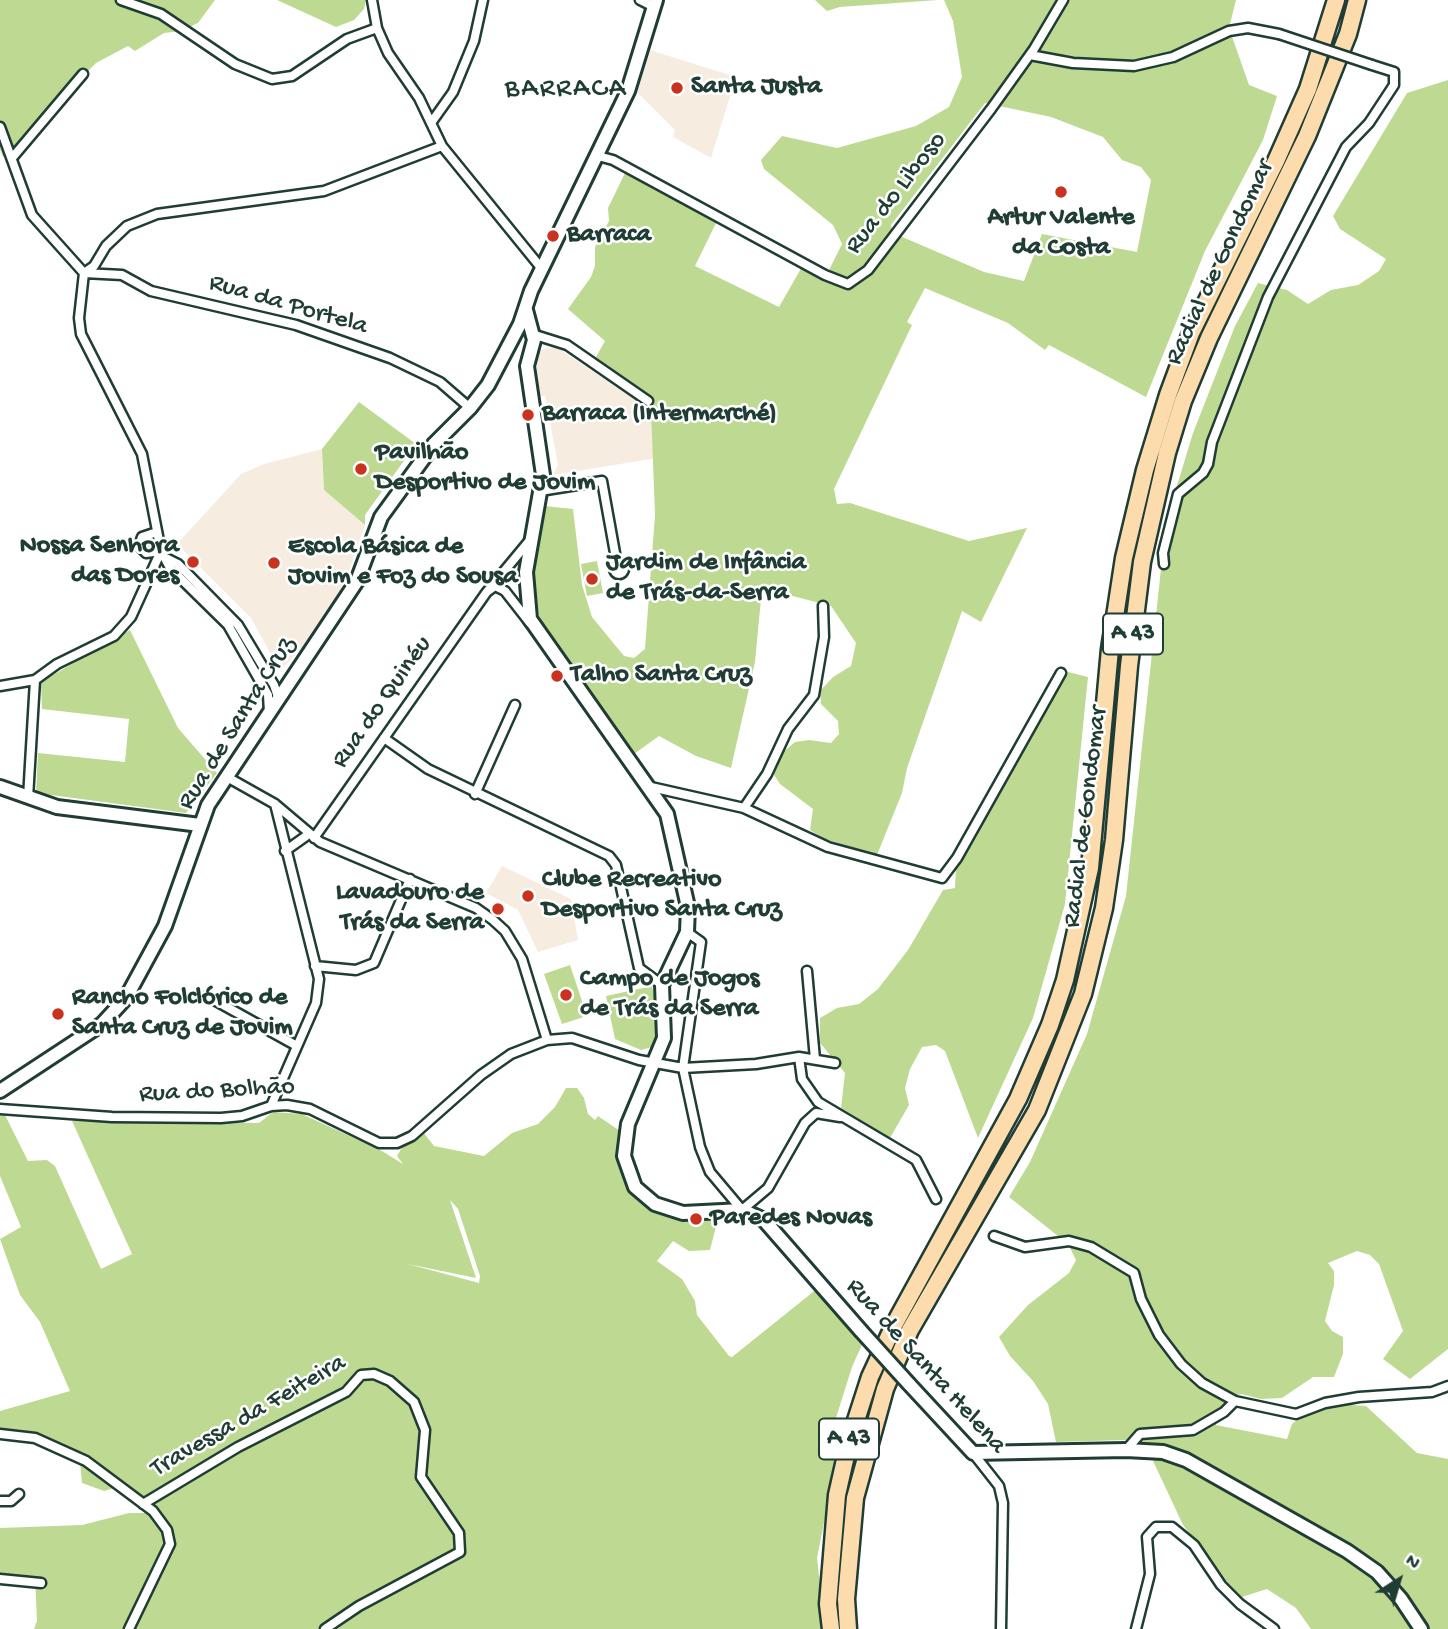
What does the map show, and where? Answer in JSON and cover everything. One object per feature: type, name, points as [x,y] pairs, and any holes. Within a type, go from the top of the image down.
[{"type":"highway","name":"Radial de Gondomar","points":[[831,1629],[829,1577],[837,1495],[849,1441],[870,1377],[894,1325],[1018,1099],[1050,1025],[1065,980],[1090,868],[1110,649],[1124,558],[1145,470],[1168,395],[1191,333],[1276,161],[1308,89],[1336,0]]},
{"type":"highway","name":"Radial de Gondomar","points":[[848,1629],[846,1599],[855,1498],[885,1389],[910,1330],[1037,1110],[1083,994],[1104,908],[1114,840],[1129,666],[1142,562],[1167,453],[1183,401],[1209,338],[1307,136],[1348,34],[1357,0]]},
{"type":"main road","name":"Rua de Santa Cruz","points":[[0,1091],[102,1024],[126,998],[165,926],[208,805],[356,581],[382,517],[434,444],[470,408],[514,335],[527,300],[628,91],[655,4]]},
{"type":"main road","points":[[527,300],[527,366],[542,461],[540,491],[526,572],[526,601],[537,633],[651,787],[667,814],[688,907],[687,932],[662,985],[664,1038],[628,1124],[624,1156],[635,1187],[655,1204],[683,1213],[742,1210]]},
{"type":"main road","points":[[526,329],[527,344],[514,335],[526,329]]},
{"type":"main road","name":"Rua de Santa Cruz","points":[[501,359],[510,351],[527,344]]},
{"type":"main road","points":[[0,787],[57,807],[200,825]]},
{"type":"main road","name":"Rua de Santa Helena","points":[[742,1210],[764,1220],[973,1453]]},
{"type":"main road","points":[[973,1453],[1126,1450],[1163,1452],[1186,1460],[1347,1551],[1377,1572],[1421,1629]]},
{"type":"street","points":[[121,0],[161,14],[235,64],[272,79],[292,76],[347,39],[377,28]]},
{"type":"street","points":[[372,0],[377,28],[388,53],[419,98],[442,146],[542,268]]},
{"type":"street","points":[[431,123],[453,92],[474,41],[484,0]]},
{"type":"street","points":[[640,0],[655,4]]},
{"type":"street","name":"Rua do Liboso","points":[[598,156],[613,160],[825,275],[848,284],[867,270],[1030,55],[1063,0]]},
{"type":"street","points":[[1030,55],[1073,63],[1134,66],[1173,57],[1228,31],[1248,28],[1279,34],[1394,72],[1394,85],[1370,123],[1346,147],[1268,297],[1212,442],[1208,464],[1203,472],[1178,494],[1163,553],[1164,564]]},
{"type":"street","points":[[12,158],[83,74]]},
{"type":"street","points":[[0,127],[32,215],[84,273],[79,318],[81,334],[96,367],[135,435],[152,493],[163,554],[174,572],[228,625],[264,686],[268,695],[269,714]]},
{"type":"street","points":[[84,273],[94,266],[106,246],[127,226],[157,214],[324,191],[442,146]]},
{"type":"street","name":"Rua da Portela","points":[[84,273],[121,275],[151,291],[296,325],[402,364],[440,382],[470,408]]},
{"type":"street","points":[[527,344],[549,339],[567,345],[648,401]]},
{"type":"street","points":[[540,491],[602,481],[617,565]]},
{"type":"street","points":[[157,532],[142,537],[139,546],[146,553],[163,554],[178,564],[230,615],[280,695]]},
{"type":"street","name":"Rua do Quinéu","points":[[285,851],[312,836],[486,593],[533,533]]},
{"type":"street","points":[[0,686],[35,680],[57,664],[120,631],[131,617],[163,554]]},
{"type":"street","points":[[486,593],[491,588],[500,587],[537,633]]},
{"type":"street","points":[[511,599],[522,605],[526,601]]},
{"type":"street","points":[[744,808],[767,774],[788,729],[814,695],[824,636],[823,606]]},
{"type":"street","points":[[651,787],[744,808],[828,846],[942,878],[957,859],[1061,673]]},
{"type":"street","points":[[269,676],[282,681],[296,674]]},
{"type":"street","points":[[28,798],[35,680]]},
{"type":"street","points":[[264,686],[269,692],[280,695]]},
{"type":"street","points":[[475,794],[515,705]]},
{"type":"street","points":[[384,738],[428,769],[475,794],[609,856],[617,865],[639,968],[662,985]]},
{"type":"street","points":[[227,777],[275,804],[312,836],[476,908],[505,931],[522,959],[547,1040]]},
{"type":"street","points":[[271,1105],[316,1003],[319,979],[275,804]]},
{"type":"street","points":[[316,965],[356,970],[374,963],[410,880]]},
{"type":"street","points":[[687,932],[701,942],[683,1068],[700,1147],[710,1172],[742,1210],[768,1188],[805,1123],[816,1113],[840,1117]]},
{"type":"street","points":[[807,971],[815,1059]]},
{"type":"street","points":[[208,996],[296,1046]]},
{"type":"street","name":"Rua do Bolhão","points":[[0,1109],[112,1116],[221,1118],[242,1116],[271,1105],[310,1109],[379,1143],[397,1143],[412,1136],[501,1061],[547,1040],[572,1038],[639,1060],[683,1068],[756,1064],[799,1057],[835,1063]]},
{"type":"street","points":[[799,1057],[802,1079],[818,1102],[916,1160],[936,1199]]},
{"type":"street","points":[[994,1236],[1025,1247],[1069,1241],[1091,1247],[1134,1273],[1141,1299],[1159,1335],[1181,1364],[1202,1383],[1235,1401],[1296,1414],[1325,1403],[1359,1397],[1432,1392],[1448,1386]]},
{"type":"street","name":"Travessa da Feiteira","points":[[143,1504],[238,1447],[345,1392],[361,1375],[374,1374],[390,1381],[414,1402],[425,1430],[421,1476],[459,1533],[460,1552],[359,1606],[325,1629]]},
{"type":"street","points":[[1126,1450],[1140,1434],[1193,1430],[1224,1412],[1235,1401]]},
{"type":"street","points":[[0,1434],[35,1438],[86,1461],[143,1504],[167,1530],[170,1544],[129,1629]]},
{"type":"street","name":"Rua de Santa Helena","points":[[973,1453],[999,1486],[1003,1503],[1001,1629]]},
{"type":"street","points":[[0,1501],[11,1502],[19,1494]]},
{"type":"street","points":[[1136,1629],[1150,1574],[1147,1537],[1156,1527],[1172,1527],[1194,1545],[1222,1585],[1240,1604],[1274,1629]]},
{"type":"street","points":[[0,1580],[41,1583]]},
{"type":"shaded area","points":[[650,50],[736,77],[711,158],[673,137],[675,130],[637,92]]},
{"type":"shaded area","points":[[556,347],[651,410],[657,458],[553,475],[558,465],[545,396],[539,396],[536,358],[542,349]]},
{"type":"shaded area","name":"Escola Básica de Jovim e Foz do Sousa","points":[[322,449],[324,490],[365,525],[345,582],[309,640],[280,671],[251,618],[177,544],[241,474],[264,464]]},
{"type":"shaded area","points":[[502,866],[571,899],[578,940],[538,952],[518,910],[486,893]]},
{"type":"green space","points":[[0,0],[215,0],[198,23],[181,31],[164,33],[135,51],[128,46],[96,63],[3,157],[0,149]]},
{"type":"green space","points":[[277,0],[366,0],[364,9],[354,20],[336,27]]},
{"type":"green space","points":[[815,0],[938,0],[840,7],[827,11]]},
{"type":"green space","points":[[944,0],[1236,0],[1229,28],[1249,85],[1277,96],[1263,140],[1205,251],[1146,397],[1049,345],[1045,350],[1008,323],[925,288],[907,322],[912,325],[834,489],[837,504],[850,503],[969,541],[1027,528],[981,622],[962,611],[907,768],[902,793],[877,855],[822,838],[810,830],[813,809],[780,784],[771,770],[782,753],[795,742],[809,740],[831,743],[839,734],[838,721],[821,704],[820,691],[833,677],[851,666],[856,643],[831,606],[762,588],[755,662],[731,768],[696,756],[659,736],[634,754],[540,618],[531,594],[544,506],[573,509],[582,585],[592,617],[624,656],[634,658],[645,649],[655,515],[651,409],[623,389],[620,377],[596,357],[605,341],[568,309],[591,277],[595,266],[595,247],[609,221],[608,208],[625,173],[717,221],[695,266],[779,307],[803,265],[825,278],[842,244],[833,225],[764,169],[761,160],[782,136],[837,148],[916,126],[949,107],[962,77],[953,21]],"holes":[[[985,103],[1051,117],[1103,137],[1122,160],[1141,167],[1151,180],[1137,252],[1042,234],[1024,281],[984,272],[893,233],[891,225]]]},
{"type":"green space","points":[[1448,80],[1448,1349],[1410,1379],[1383,1359],[1403,1331],[1379,1264],[1370,1255],[1357,1251],[1328,1263],[1334,1271],[1334,1285],[1325,1321],[1332,1331],[1343,1337],[1343,1354],[1334,1377],[1313,1377],[1282,1398],[1261,1399],[1241,1394],[1227,1399],[1216,1425],[1287,1439],[1292,1424],[1303,1415],[1340,1404],[1366,1406],[1417,1453],[1448,1459],[1448,1629],[1311,1629],[1296,1608],[1267,1589],[1242,1597],[1224,1579],[1183,1525],[1146,1446],[1125,1440],[1056,1442],[1048,1404],[1033,1381],[1010,1356],[999,1337],[1028,1305],[1069,1273],[1076,1260],[1068,1244],[1009,1197],[1030,1162],[1087,1034],[1126,896],[1166,522],[1193,433],[1235,326],[1258,283],[1287,290],[1308,304],[1331,290],[1358,285],[1379,271],[1386,259],[1340,229],[1333,216],[1407,93]]},
{"type":"green space","name":"Pavilhão Desportivo de Jovim","points":[[359,402],[416,444],[365,515],[365,525],[324,490],[322,449]]},
{"type":"green space","name":"Jardim de Infância de Trás-da-Serra","points":[[597,561],[603,593],[587,596],[581,564]]},
{"type":"green space","points":[[130,630],[178,728],[217,773],[186,813],[36,793],[38,753],[125,762],[129,719],[42,709],[41,682]]},
{"type":"green space","points":[[1068,672],[1088,677],[1065,904],[1033,1018],[978,1138],[945,1051],[936,1045],[922,1047],[910,1069],[905,1088],[909,1105],[890,1138],[841,1108],[845,1073],[820,1043],[820,1018],[837,1008],[859,1004],[878,989],[908,950],[943,890],[955,888],[956,866]]},
{"type":"green space","name":"Campo de Jogos de Trás da Serra","points":[[570,965],[587,1016],[562,1024],[544,974]]},
{"type":"green space","points":[[652,986],[661,1030],[656,1046],[641,1050],[615,1039],[606,996]]},
{"type":"green space","points":[[566,1088],[577,1088],[584,1098],[588,1114],[595,1120],[598,1116],[620,1131],[617,1154],[619,1169],[652,1208],[688,1219],[719,1215],[710,1250],[689,1251],[673,1241],[657,1261],[682,1279],[695,1301],[697,1315],[729,1356],[732,1357],[818,1288],[864,1340],[852,1367],[835,1421],[843,1427],[817,1558],[825,1629],[34,1629],[37,1621],[35,1577],[0,1573],[0,1528],[82,1525],[129,1513],[149,1513],[141,1497],[118,1487],[104,1491],[82,1483],[80,1461],[60,1444],[0,1430],[0,1411],[70,1391],[40,1322],[20,1295],[0,1239],[21,1227],[0,1176],[0,1112],[3,1111],[28,1161],[47,1160],[55,1166],[101,1269],[132,1254],[72,1121],[259,1123],[273,1112],[302,1114],[382,1151],[403,1164],[397,1156],[416,1123],[434,1146],[484,1156],[512,1133],[538,1124],[555,1107]],"holes":[[[450,1200],[458,1209],[480,1276],[479,1283],[408,1264],[476,1278]]]},
{"type":"place","name":"Santa Justa","points":[[677,88]]},
{"type":"place","name":"Artur Valente da Costa","points":[[1061,192]]},
{"type":"place","name":"Barraca","points":[[553,236]]},
{"type":"place","name":"Barraca (Intermarché)","points":[[528,415]]},
{"type":"place","name":"Pavilhão Desportivo de Jovim","points":[[361,469]]},
{"type":"place","name":"Nossa Senhora das Dores","points":[[193,562]]},
{"type":"place","name":"Escola Básica de Jovim e Foz do Sousa","points":[[274,563]]},
{"type":"place","name":"Jardim de Infância de Trás-da-Serra","points":[[592,579]]},
{"type":"place","name":"Talho Santa Cruz","points":[[557,676]]},
{"type":"place","name":"Clube Recreativo Desportivo Santa Cruz","points":[[528,896]]},
{"type":"place","name":"Lavadouro de Trás da Serra","points":[[498,909]]},
{"type":"place","name":"Campo de Jogos de Trás da Serra","points":[[566,995]]},
{"type":"place","name":"Rancho Folclórico de Santa Cruz de Jovim","points":[[58,1014]]},
{"type":"place","name":"Paredes Novas","points":[[696,1219]]},
{"type":"district","name":"BARRACA","points":[[566,91]]}]
